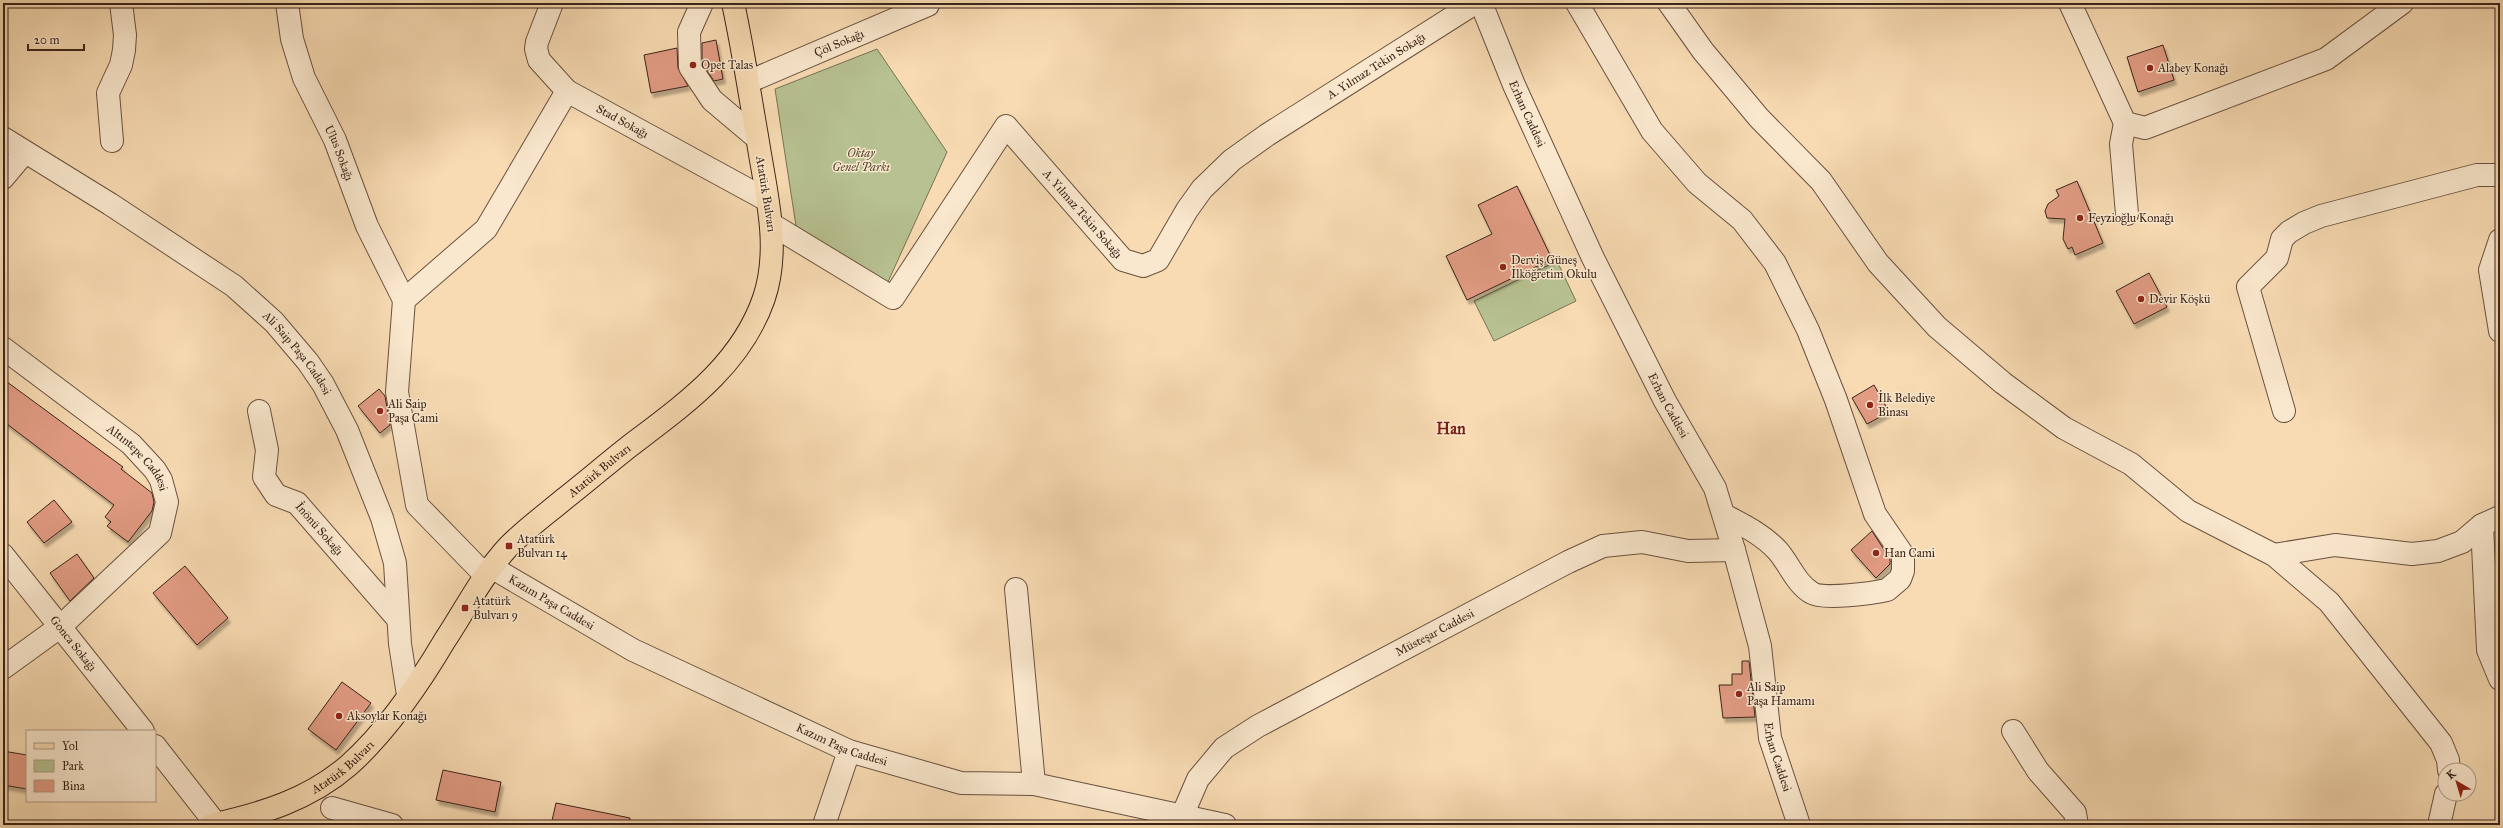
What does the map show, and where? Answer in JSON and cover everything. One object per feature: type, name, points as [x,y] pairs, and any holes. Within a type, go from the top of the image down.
[{"type":"main road","name":"Atatürk Bulvarı","points":[[213,824],[280,806],[318,788],[340,772],[364,750],[408,695],[445,641],[488,571],[524,532],[684,405],[708,383],[737,351],[758,313],[769,279],[773,242],[748,82],[733,3]]},
{"type":"street","points":[[112,141],[108,93],[121,65],[124,50],[124,20],[121,3]]},
{"type":"street","name":"Ulus Sokağı","points":[[287,3],[292,39],[304,78],[335,140],[367,226],[404,300]]},
{"type":"street","name":"Stad Sokağı","points":[[552,3],[537,42],[536,49],[539,60],[567,91],[767,200]]},
{"type":"street","points":[[702,3],[689,32],[690,67],[712,100],[757,138]]},
{"type":"street","name":"Çöl Sokağı","points":[[748,82],[928,5],[927,3]]},
{"type":"street","name":"A. Yılmaz Tekin Sokağı","points":[[770,224],[893,298],[1006,126],[1123,260],[1136,266],[1150,264],[1163,254],[1174,231],[1202,189],[1249,146],[1475,3]]},
{"type":"street","name":"Erhan Caddesi","points":[[1481,3],[1514,85],[1593,258],[1665,401],[1715,488],[1734,550],[1760,646],[1770,738],[1799,825]]},
{"type":"street","points":[[1577,3],[1652,131],[1698,183],[1742,220],[1775,263],[1808,330],[1834,393],[1875,514],[1903,555],[1904,571],[1897,582],[1887,590],[1823,597],[1812,593],[1803,586],[1777,550],[1757,534],[1724,515]]},
{"type":"street","points":[[1669,3],[1703,51],[1760,118],[1821,181],[1878,263],[1937,327],[2003,383],[2064,428],[2132,464],[2188,512],[2274,555],[2329,602],[2441,743],[2448,762]]},
{"type":"street","points":[[2070,3],[2125,123],[2121,144],[2127,214]]},
{"type":"street","points":[[2125,123],[2145,128],[2326,59],[2402,3]]},
{"type":"street","points":[[404,300],[486,229],[567,91]]},
{"type":"street","name":"Ali Saip Paşa Caddesi","points":[[3,138],[110,204],[234,286],[259,308],[292,342],[323,384],[336,407],[366,473],[395,563],[400,644],[408,695]]},
{"type":"street","points":[[3,178],[25,152]]},
{"type":"street","points":[[2284,411],[2248,287],[2277,258],[2280,244],[2289,232],[2304,223],[2328,214],[2477,175],[2500,175]]},
{"type":"street","points":[[2500,240],[2495,270],[2500,331]]},
{"type":"street","name":"Kazım Paşa Caddesi","points":[[404,300],[397,392],[417,505],[488,571],[633,650],[849,751],[961,783],[1034,784],[1225,825]]},
{"type":"street","name":"Altıntepe Caddesi","points":[[3,348],[131,444],[155,470],[165,492],[166,512],[160,533],[61,626],[3,668]]},
{"type":"street","name":"İnönü Sokağı","points":[[259,411],[267,450],[264,477],[271,490],[283,499],[297,503],[398,619]]},
{"type":"street","points":[[2274,555],[2335,545],[2412,554],[2438,552],[2462,542],[2491,521]]},
{"type":"street","points":[[2491,521],[2488,650],[2500,680]]},
{"type":"street","name":"Müsteşar Caddesi","points":[[1182,816],[1198,779],[1224,748],[1258,726],[1568,562],[1603,546],[1642,542],[1688,551],[1734,550]]},
{"type":"street","name":"Gonca Sokağı","points":[[3,555],[142,730]]},
{"type":"street","points":[[1016,589],[1034,784]]},
{"type":"street","points":[[2013,731],[2038,771],[2075,813],[2077,825]]},
{"type":"street","points":[[156,747],[213,824]]},
{"type":"street","points":[[824,825],[849,751]]},
{"type":"street","points":[[318,788],[329,816],[392,825]]},
{"type":"street","points":[[2439,825],[2444,802]]},
{"type":"green space","name":"Oktay Genel Parkı","points":[[877,49],[947,152],[887,284],[796,226],[775,89]]},
{"type":"green space","points":[[1557,261],[1576,301],[1494,341],[1474,301]]},
{"type":"building","points":[[716,40],[723,79],[714,81],[702,63],[702,43]]},
{"type":"building","name":"Alabey Konağı","points":[[2163,45],[2174,80],[2138,92],[2127,57]]},
{"type":"building","points":[[677,48],[678,68],[688,86],[651,93],[644,55]]},
{"type":"building","name":"Feyzioğlu Konağı","points":[[2077,181],[2103,243],[2075,255],[2072,247],[2068,249],[2063,239],[2065,219],[2047,218],[2045,211],[2048,204],[2059,196],[2056,190]]},
{"type":"building","points":[[1517,186],[1552,259],[1467,300],[1446,256],[1492,234],[1478,205]]},
{"type":"building","name":"Devir Köşkü","points":[[2149,273],[2167,307],[2134,324],[2116,291]]},
{"type":"building","points":[[3,379],[123,467],[121,469],[152,493],[154,502],[152,511],[128,542],[107,526],[111,522],[105,517],[114,505],[3,421]]},
{"type":"building","name":"İlk Belediye Binası","points":[[1874,385],[1889,412],[1867,424],[1852,398]]},
{"type":"building","name":"Ali Saip Paşa Cami","points":[[379,389],[385,396],[390,425],[380,433],[358,406]]},
{"type":"building","points":[[54,500],[72,522],[44,543],[27,522]]},
{"type":"building","name":"Han Cami","points":[[1872,531],[1890,559],[1890,564],[1876,578],[1851,550]]},
{"type":"building","points":[[77,554],[94,578],[70,601],[50,573]]},
{"type":"building","points":[[185,566],[228,618],[197,645],[153,593]]},
{"type":"building","name":"Ali Saip Paşa Hamamı","points":[[1742,661],[1749,661],[1755,717],[1723,718],[1719,685],[1732,685],[1732,674],[1742,674]]},
{"type":"building","name":"Aksoylar Konağı","points":[[342,682],[371,703],[336,750],[308,729]]},
{"type":"building","points":[[3,751],[26,755],[26,789],[3,785]]},
{"type":"building","points":[[443,770],[501,782],[495,812],[436,800]]},
{"type":"building","points":[[556,803],[630,818],[629,825],[551,825]]},
{"type":"place","name":"Opet Talas","points":[[693,65]]},
{"type":"place","name":"Alabey Konağı","points":[[2150,68]]},
{"type":"place","name":"Feyzioğlu Konağı","points":[[2080,218]]},
{"type":"place","name":"Derviş Güneş İlköğretim Okulu","points":[[1503,267]]},
{"type":"place","name":"Devir Köşkü","points":[[2141,299]]},
{"type":"place","name":"İlk Belediye Binası","points":[[1870,405]]},
{"type":"place","name":"Ali Saip Paşa Cami","points":[[380,411]]},
{"type":"place","name":"Atatürk Bulvarı 14","points":[[509,546]]},
{"type":"place","name":"Han Cami","points":[[1876,553]]},
{"type":"place","name":"Atatürk Bulvarı 9","points":[[465,608]]},
{"type":"place","name":"Ali Saip Paşa Hamamı","points":[[1739,694]]},
{"type":"place","name":"Aksoylar Konağı","points":[[339,716]]},
{"type":"district","name":"Han","points":[[1451,428]]}]
